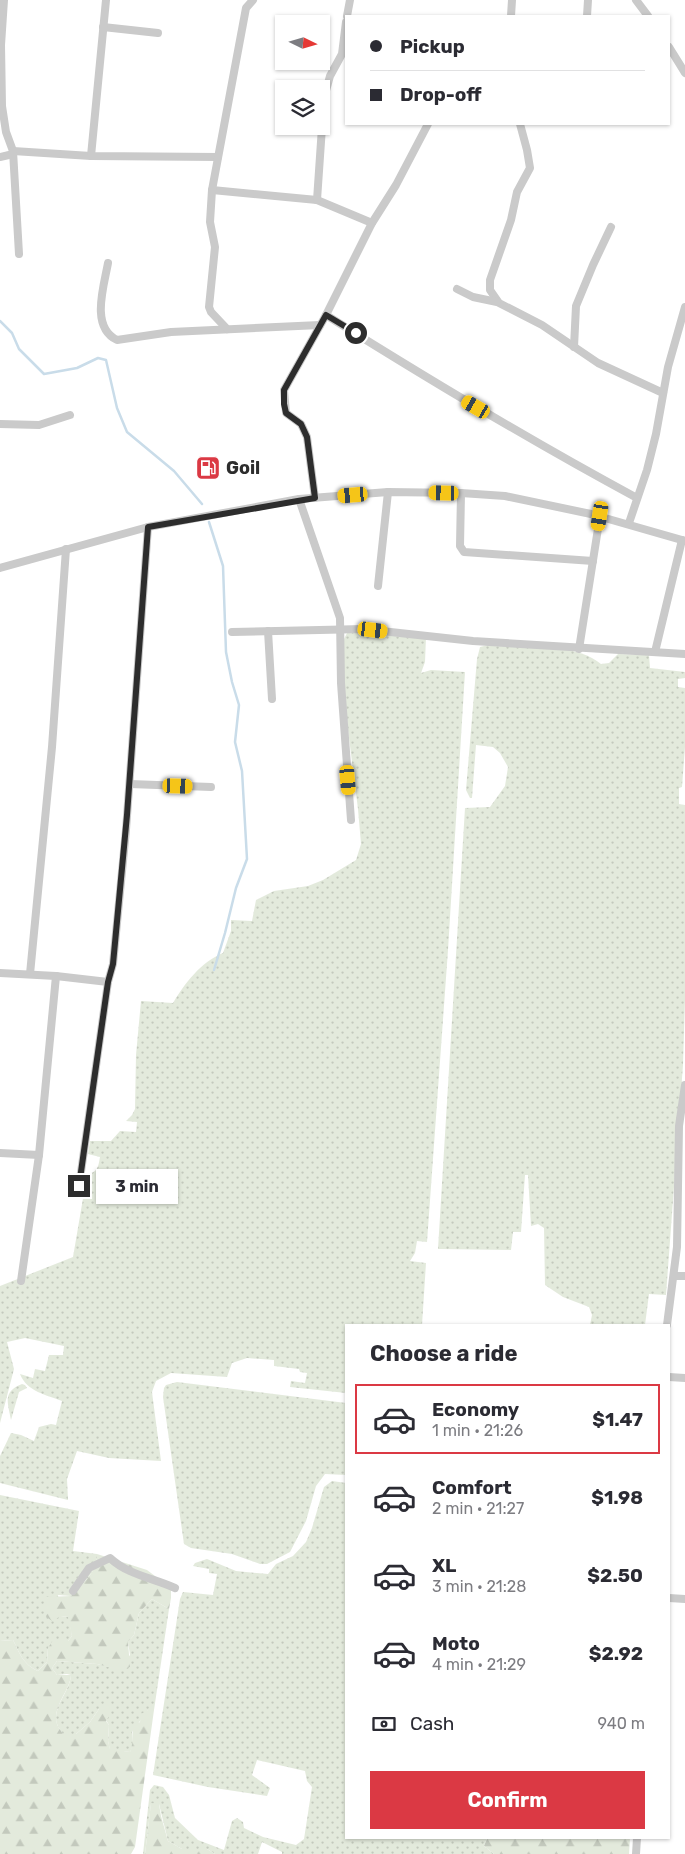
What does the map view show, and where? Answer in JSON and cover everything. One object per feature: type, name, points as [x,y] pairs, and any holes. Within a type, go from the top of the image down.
[{"type":"street","points":[[4,0],[1,45],[2,106],[6,132],[13,153],[19,254]]},
{"type":"street","points":[[91,156],[106,0]]},
{"type":"street","points":[[227,328],[211,312],[209,307],[215,247],[210,222],[212,190],[246,8],[253,0]]},
{"type":"street","points":[[347,15],[350,0]]},
{"type":"street","points":[[511,15],[512,0]]},
{"type":"street","points":[[588,0],[588,15]]},
{"type":"street","points":[[636,0],[647,15]]},
{"type":"street","points":[[104,27],[158,33]]},
{"type":"street","points":[[318,200],[324,98],[330,76],[344,54],[345,38]]},
{"type":"street","points":[[670,48],[685,70]]},
{"type":"street","points":[[315,498],[307,437],[301,424],[286,413],[284,390],[326,315],[372,223],[396,185],[427,125]]},
{"type":"street","points":[[499,303],[490,290],[490,280],[511,220],[516,192],[530,168],[520,125]]},
{"type":"street","points":[[0,156],[13,153],[218,157]]},
{"type":"street","points":[[212,190],[318,200],[372,223]]},
{"type":"street","points":[[574,347],[576,306],[611,227]]},
{"type":"street","points":[[108,263],[101,314],[104,325],[112,337],[117,340],[171,332],[320,325]]},
{"type":"street","points":[[456,289],[473,297],[499,303],[534,320],[598,363],[662,393]]},
{"type":"street","points":[[628,524],[647,470],[656,434],[662,393],[685,307]]},
{"type":"street","points":[[326,315],[414,371],[637,498]]},
{"type":"street","points":[[0,424],[40,425],[70,415]]},
{"type":"street","points":[[378,586],[388,492]]},
{"type":"street","points":[[0,568],[148,527],[299,499],[388,492],[505,496],[600,516],[684,541],[655,652]]},
{"type":"street","points":[[461,493],[460,546],[464,552],[593,561]]},
{"type":"street","points":[[299,499],[337,605],[341,629],[341,683],[351,820]]},
{"type":"street","points":[[578,649],[600,516]]},
{"type":"street","points":[[79,1186],[108,982],[113,964],[130,784],[148,527]]},
{"type":"street","points":[[30,974],[52,747],[66,549]]},
{"type":"street","points":[[232,632],[362,629],[473,641],[578,649],[685,654]]},
{"type":"street","points":[[268,631],[272,699]]},
{"type":"street","points":[[130,784],[211,787]]},
{"type":"street","points":[[0,973],[56,976],[108,982]]},
{"type":"street","points":[[21,1281],[39,1155],[56,976]]},
{"type":"street","points":[[667,1324],[678,1227],[679,1126],[685,1085]]},
{"type":"street","points":[[0,1152],[39,1155]]},
{"type":"street","points":[[674,1276],[685,1276]]},
{"type":"street","points":[[670,1377],[685,1378]]},
{"type":"street","points":[[73,1591],[90,1568],[110,1558],[130,1572],[147,1576],[175,1588]]},
{"type":"street","points":[[670,1598],[685,1599]]},
{"type":"street","points":[[636,1854],[637,1839]]},
{"type":"green space","points":[[348,631],[426,637],[425,662],[421,673],[431,670],[465,672],[448,950],[427,1242],[417,1241],[415,1253],[410,1261],[426,1263],[422,1324],[345,1324],[345,1393],[290,1387],[291,1381],[305,1383],[307,1373],[300,1372],[299,1369],[274,1366],[274,1360],[247,1358],[232,1363],[227,1377],[171,1373],[156,1381],[152,1392],[161,1461],[109,1458],[77,1451],[67,1479],[68,1500],[0,1483],[0,1456],[11,1433],[34,1441],[39,1427],[51,1424],[56,1425],[62,1401],[32,1389],[20,1374],[33,1378],[35,1369],[45,1371],[49,1355],[63,1355],[64,1346],[25,1338],[7,1342],[14,1369],[0,1423],[0,1286],[73,1257],[87,1175],[97,1169],[99,1164],[100,1157],[88,1154],[90,1141],[111,1141],[120,1131],[136,1132],[137,1122],[126,1121],[135,1109],[136,1055],[141,1001],[173,1003],[194,974],[208,962],[223,953],[231,931],[231,920],[252,921],[256,900],[274,891],[308,886],[323,880],[356,860],[361,844],[342,663],[343,641]]},
{"type":"green space","points":[[492,644],[550,647],[578,652],[591,657],[601,664],[609,663],[618,654],[649,655],[650,668],[685,672],[685,678],[678,679],[678,687],[685,688],[685,747],[682,787],[679,788],[679,804],[685,805],[683,1065],[666,1295],[649,1294],[645,1324],[590,1324],[592,1315],[589,1307],[563,1297],[545,1285],[544,1228],[538,1224],[531,1226],[528,1175],[525,1175],[521,1232],[513,1232],[511,1250],[438,1249],[465,808],[490,807],[505,786],[508,767],[500,753],[493,747],[476,745],[472,798],[470,798],[466,790],[477,659],[480,647]]},
{"type":"green space","points":[[177,1382],[345,1403],[345,1475],[325,1474],[316,1486],[306,1521],[290,1552],[267,1564],[260,1564],[232,1554],[191,1548],[184,1544],[163,1397],[166,1385]]},
{"type":"green space","points":[[22,1384],[27,1388],[19,1392],[11,1420],[8,1403],[9,1394],[11,1390]]},
{"type":"green space","points":[[332,1481],[345,1483],[345,1839],[487,1839],[484,1846],[494,1854],[282,1854],[282,1852],[262,1842],[258,1854],[215,1854],[207,1849],[182,1849],[168,1841],[159,1804],[151,1804],[145,1854],[143,1854],[150,1790],[154,1785],[163,1787],[169,1795],[175,1818],[198,1840],[224,1850],[232,1821],[237,1818],[243,1822],[244,1828],[263,1837],[296,1845],[304,1839],[312,1787],[307,1781],[305,1771],[257,1760],[252,1775],[270,1788],[267,1796],[208,1787],[153,1775],[180,1599],[183,1592],[213,1595],[217,1574],[209,1573],[209,1569],[193,1566],[195,1563],[207,1559],[236,1571],[268,1574],[276,1564],[293,1556],[306,1542],[324,1487]]},
{"type":"green space","points":[[0,1495],[79,1511],[73,1551],[97,1554],[97,1560],[92,1572],[80,1587],[71,1596],[58,1595],[61,1616],[69,1617],[72,1636],[68,1641],[48,1648],[47,1662],[38,1671],[25,1662],[13,1640],[0,1641]]},
{"type":"green space","points":[[97,1554],[147,1570],[171,1588],[169,1609],[152,1599],[139,1613],[134,1635],[128,1642],[130,1667],[119,1670],[97,1664],[57,1661],[52,1668],[57,1675],[71,1675],[56,1717],[57,1724],[63,1734],[76,1734],[90,1722],[99,1709],[110,1704],[109,1716],[106,1721],[109,1725],[108,1741],[110,1749],[130,1752],[134,1725],[140,1722],[141,1714],[148,1710],[154,1710],[135,1847],[131,1854],[0,1854],[0,1641],[13,1640],[25,1662],[38,1671],[47,1662],[48,1648],[53,1640],[68,1641],[72,1636],[68,1617],[61,1616],[52,1621],[44,1615],[46,1597],[71,1596],[92,1572],[97,1560]]},
{"type":"green space","points":[[152,1599],[169,1609],[154,1710],[148,1710],[132,1732],[133,1746],[130,1752],[110,1750],[108,1741],[109,1725],[99,1709],[90,1722],[76,1734],[63,1734],[57,1724],[56,1717],[71,1675],[57,1675],[52,1668],[57,1661],[97,1664],[119,1669],[130,1655],[128,1642],[134,1635],[139,1613]]},
{"type":"green space","points":[[151,1803],[159,1804],[168,1841],[182,1849],[207,1849],[215,1854],[145,1854]]},
{"type":"green space","points":[[487,1839],[630,1839],[629,1854],[494,1854],[484,1846]]},
{"type":"waterway","points":[[0,321],[12,333],[19,349],[44,374],[77,368],[98,358],[106,360],[117,408],[127,432],[174,471],[202,504]]},
{"type":"waterway","points":[[209,522],[223,566],[226,652],[239,705],[235,742],[242,771],[247,859],[236,888],[214,970]]},
{"type":"place","name":"Goil","points":[[208,468]]},
{"type":"route","points":[[79,1186],[108,982],[113,964],[127,815],[148,527],[299,499],[315,498],[307,437],[301,424],[286,413],[284,390],[326,315],[356,333]]}]
